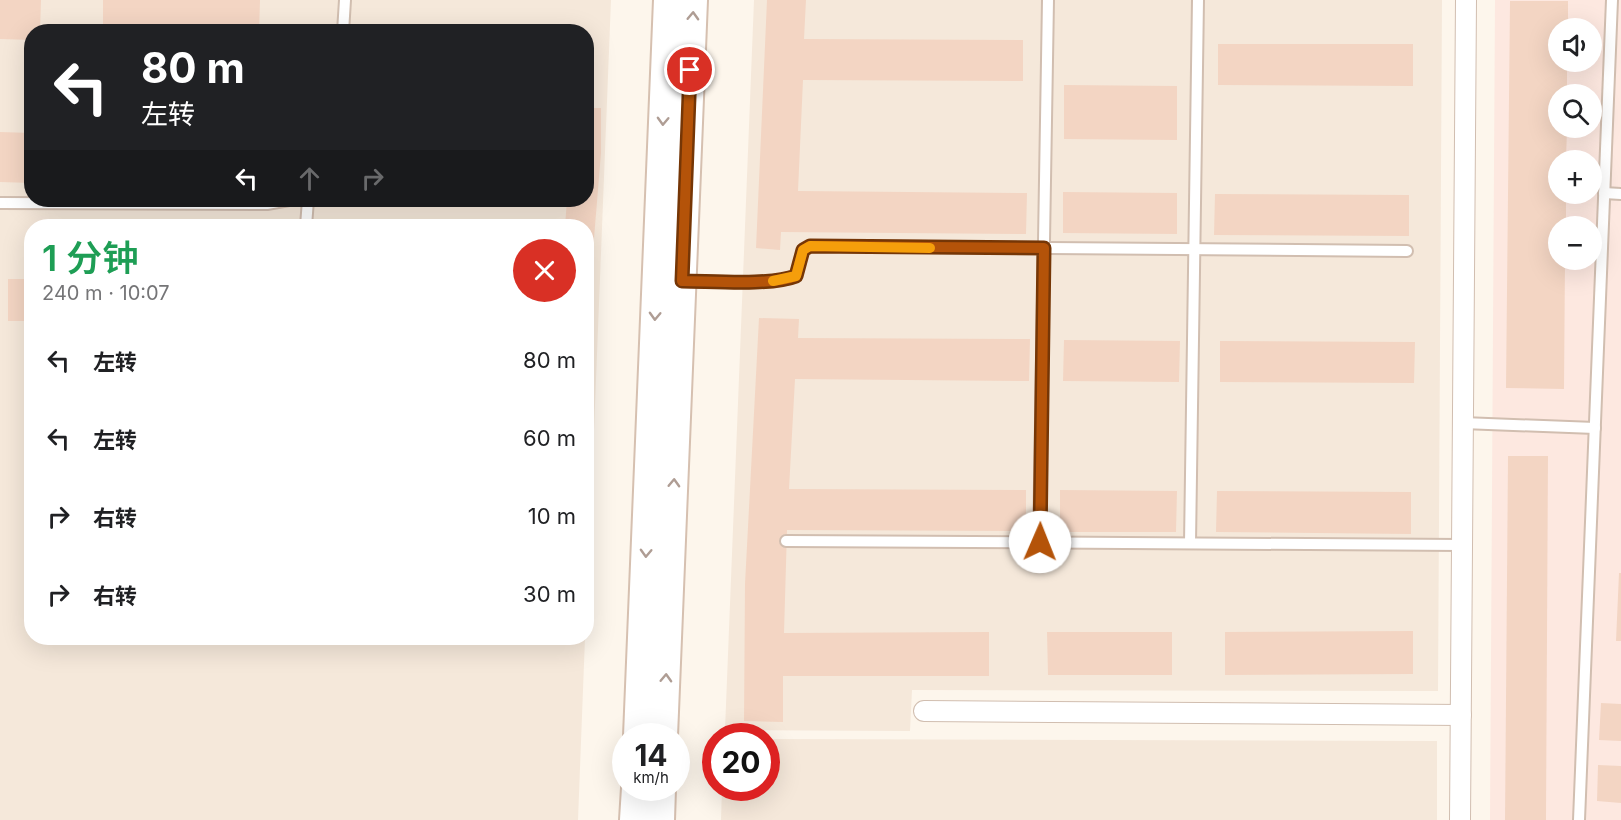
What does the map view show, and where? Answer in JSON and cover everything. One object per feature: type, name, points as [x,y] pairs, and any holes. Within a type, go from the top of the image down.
[{"type":"street","points":[[639,723],[668,0]]},
{"type":"street","points":[[664,723],[693,0]]},
{"type":"street","points":[[1460,820],[1466,0]]},
{"type":"street","points":[[924,711],[1461,715]]},
{"type":"street","points":[[634,820],[635,801]]},
{"type":"street","points":[[660,820],[661,801]]},
{"type":"lane","points":[[344,24],[345,0]]},
{"type":"lane","points":[[1040,542],[1048,0]]},
{"type":"lane","points":[[1190,543],[1198,0]]},
{"type":"lane","points":[[1579,820],[1612,0]]},
{"type":"lane","points":[[1604,193],[1621,194]]},
{"type":"lane","points":[[0,203],[24,203]]},
{"type":"lane","points":[[682,281],[788,279],[796,276],[803,250],[810,246],[1407,251]]},
{"type":"lane","points":[[1463,423],[1595,428]]},
{"type":"lane","points":[[786,541],[1462,545]]},
{"type":"shaded area","points":[[0,0],[611,0],[594,430],[594,219],[24,219],[24,645],[585,645],[578,820],[0,820]]},
{"type":"shaded area","points":[[754,0],[1442,0],[1438,691],[912,690],[910,731],[780,730],[780,723],[725,723]]},
{"type":"shaded area","points":[[1495,0],[1621,0],[1621,820],[1490,820]]},
{"type":"shaded area","points":[[780,739],[1437,741],[1437,820],[721,820],[722,801],[780,801]]},
{"type":"building","points":[[0,0],[41,0],[40,24],[24,24],[24,40],[0,39]]},
{"type":"building","points":[[103,0],[260,0],[259,24],[103,24]]},
{"type":"building","points":[[767,0],[806,0],[804,39],[1023,40],[1023,81],[803,80],[798,191],[1027,193],[1026,234],[781,232],[780,250],[756,248]]},
{"type":"building","points":[[1510,1],[1568,1],[1568,18],[1548,18],[1548,72],[1567,72],[1567,84],[1548,84],[1548,138],[1567,138],[1566,150],[1548,150],[1548,204],[1566,204],[1566,216],[1548,216],[1548,270],[1565,270],[1564,389],[1506,388]]},
{"type":"building","points":[[1218,44],[1413,44],[1413,86],[1218,85]]},
{"type":"building","points":[[1064,85],[1177,86],[1177,140],[1064,139]]},
{"type":"building","points":[[594,108],[601,108],[601,153],[594,239],[594,219],[566,219],[566,207],[594,207]]},
{"type":"building","points":[[0,132],[24,133],[24,183],[0,182]]},
{"type":"building","points":[[1063,192],[1177,193],[1177,234],[1063,233]]},
{"type":"building","points":[[1215,194],[1409,195],[1409,236],[1214,235]]},
{"type":"building","points":[[8,279],[24,279],[24,321],[8,321]]},
{"type":"building","points":[[759,318],[799,319],[798,338],[1030,339],[1029,381],[795,379],[789,489],[1026,490],[1026,531],[787,530],[784,633],[989,632],[989,676],[783,676],[783,722],[744,721],[745,584]]},
{"type":"building","points":[[1064,340],[1180,341],[1179,382],[1063,381]]},
{"type":"building","points":[[1220,341],[1415,342],[1414,383],[1220,382]]},
{"type":"building","points":[[1508,456],[1548,456],[1546,820],[1505,820]]},
{"type":"building","points":[[1060,490],[1177,491],[1176,532],[1060,532]]},
{"type":"building","points":[[1217,491],[1411,492],[1411,534],[1216,532]]},
{"type":"building","points":[[1619,573],[1621,573],[1621,641],[1616,641]]},
{"type":"building","points":[[1413,631],[1413,674],[1225,675],[1225,632]]},
{"type":"building","points":[[1047,632],[1172,632],[1172,675],[1048,675]]},
{"type":"building","points":[[1601,703],[1621,704],[1621,741],[1599,740]]},
{"type":"building","points":[[1598,765],[1621,766],[1621,803],[1597,801]]},
{"type":"slow traffic","points":[[773,281],[796,276],[803,250],[810,246],[930,248]]},
{"type":"route","points":[[690,70],[682,281],[788,279],[796,276],[803,250],[810,246],[1044,248],[1040,542]]}]
